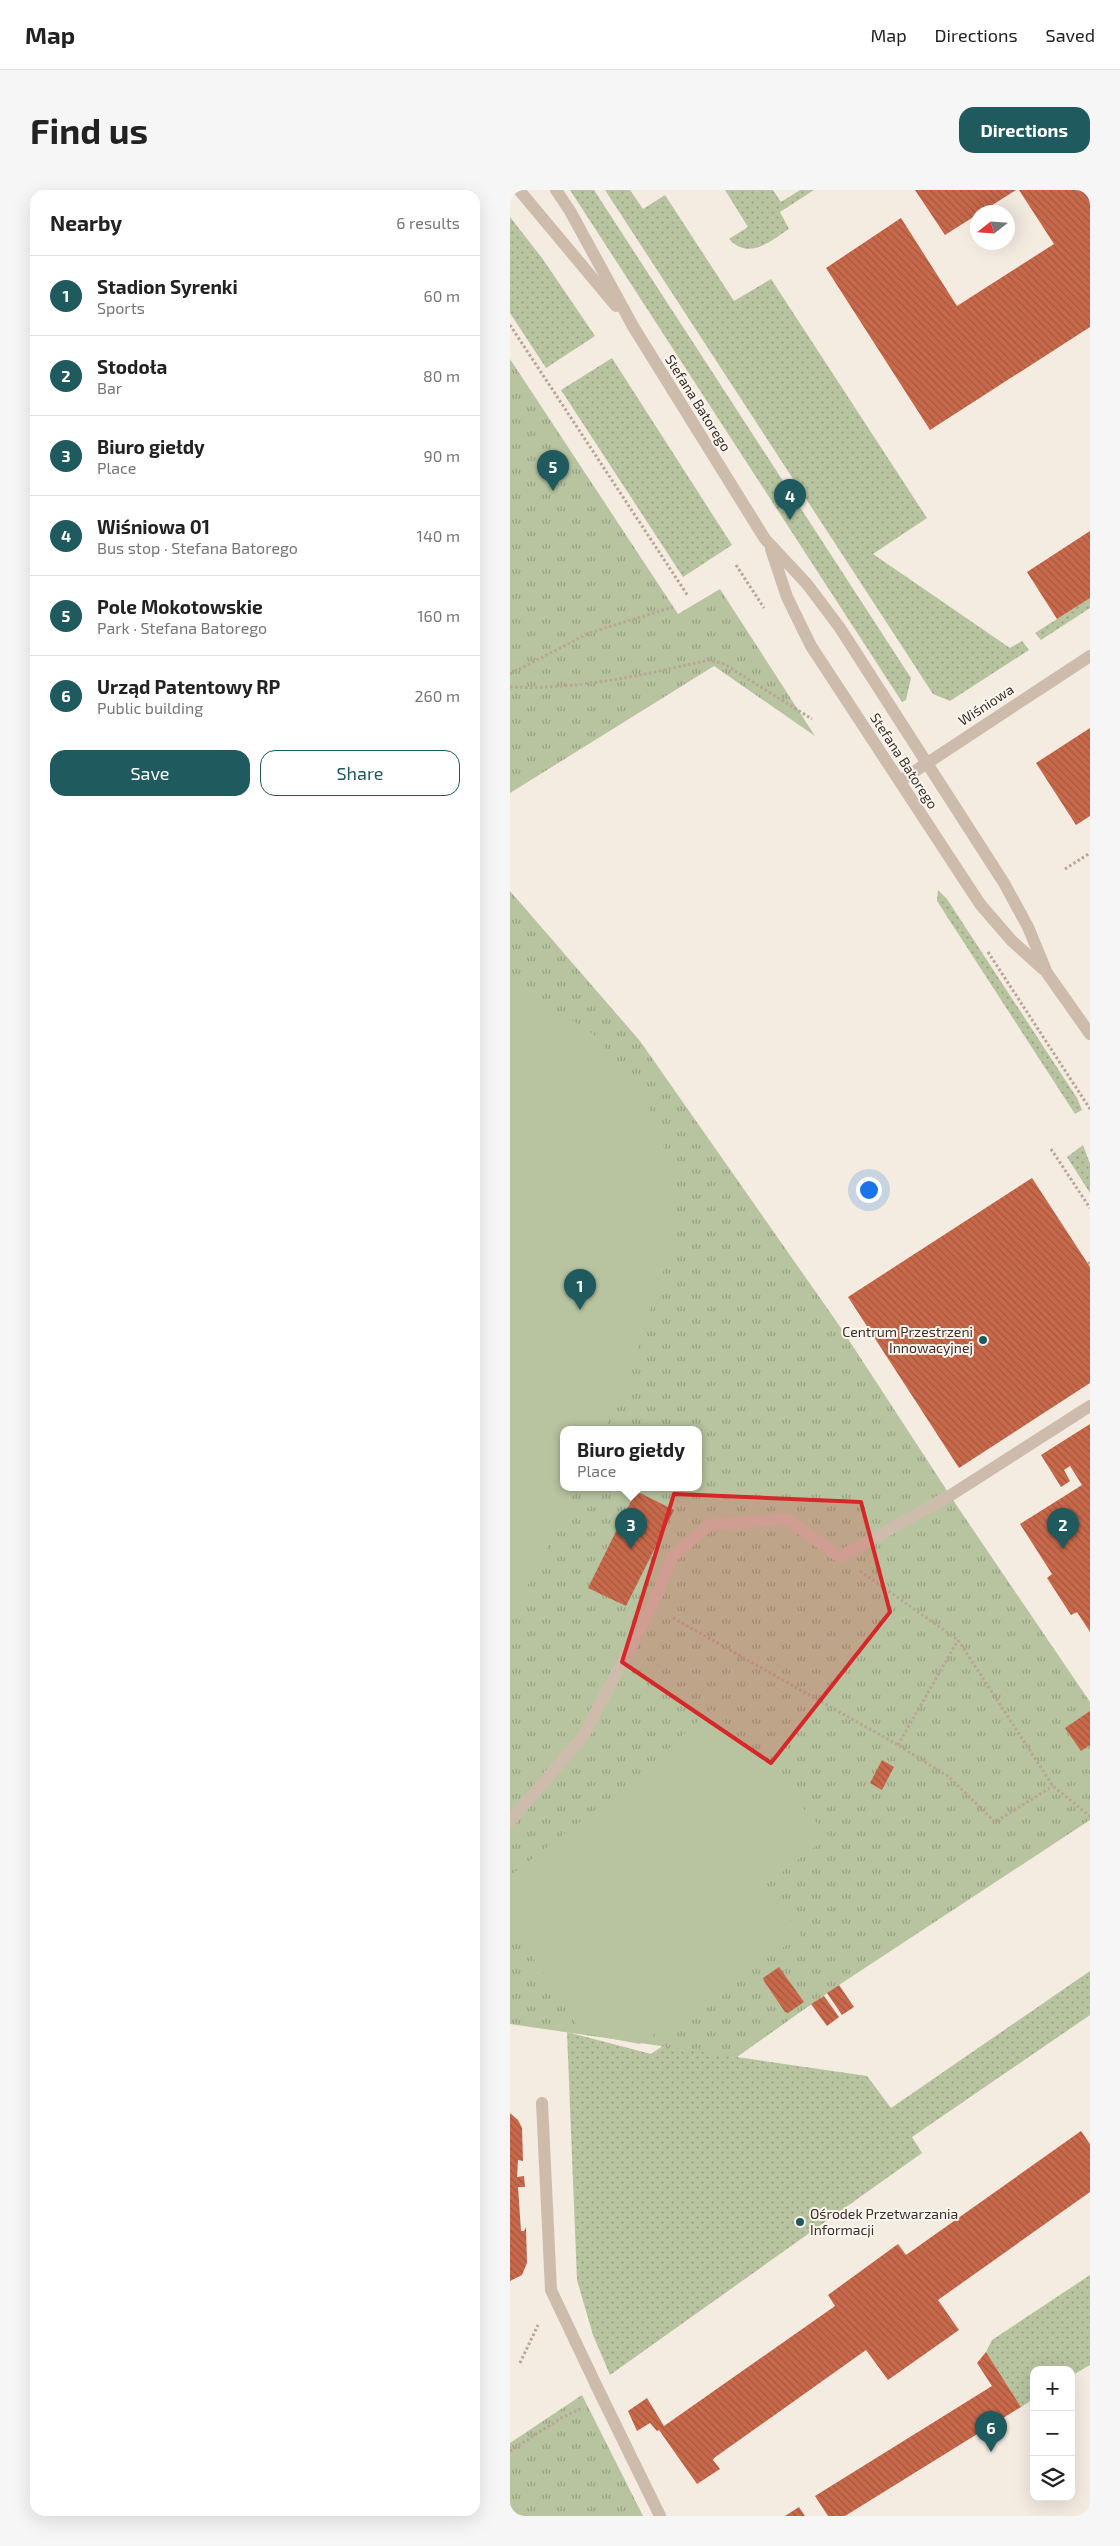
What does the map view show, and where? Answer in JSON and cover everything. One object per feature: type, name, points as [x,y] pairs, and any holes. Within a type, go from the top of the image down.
[{"type":"street","name":"Stefana Batorego","points":[[519,190],[634,328]]},
{"type":"street","name":"Stefana Batorego","points":[[556,190],[570,211],[634,328],[770,545],[807,584],[840,628],[1004,883],[1028,927],[1047,972],[1090,1034]]},
{"type":"street","name":"Stefana Batorego","points":[[770,545],[786,597],[811,646],[980,904],[1011,940],[1047,972]]},
{"type":"street","name":"Wiśniowa","points":[[900,781],[1090,656]]},
{"type":"street","points":[[510,1820],[582,1738],[652,1606],[673,1556],[709,1525],[787,1519],[840,1557],[951,1495],[1090,1406]]},
{"type":"street","points":[[542,2103],[551,2290],[660,2516]]},
{"type":"path","points":[[510,325],[688,596]]},
{"type":"path","points":[[510,674],[589,633],[673,606]]},
{"type":"path","points":[[510,687],[545,688],[602,683],[709,660],[724,664],[812,719]]},
{"type":"path","points":[[1065,870],[1090,853]]},
{"type":"path","points":[[1051,1149],[1090,1208]]},
{"type":"path","points":[[840,1557],[958,1640],[1053,1786],[1090,1816]]},
{"type":"path","points":[[652,1606],[898,1745],[949,1777],[995,1822],[1053,1786]]},
{"type":"path","points":[[898,1745],[958,1640]]},
{"type":"path","points":[[520,2363],[538,2324]]},
{"type":"path","points":[[510,2451],[561,2418],[589,2404]]},
{"type":"highlighted area","points":[[674,1494],[861,1502],[890,1612],[771,1763],[622,1662]]},
{"type":"green space","points":[[570,190],[594,190],[911,678],[906,700],[902,702]]},
{"type":"green space","points":[[605,190],[630,190],[643,209],[665,195],[734,301],[771,279],[927,518],[873,554],[1010,648],[1022,641],[1029,650],[950,701],[933,694]]},
{"type":"green space","points":[[725,190],[773,190],[781,202],[800,190],[814,190],[780,212],[789,229],[767,243],[752,249],[737,245],[729,239],[748,227]]},
{"type":"green space","points":[[510,217],[542,258],[595,336],[546,368],[510,313]]},
{"type":"green space","points":[[612,358],[732,545],[683,577],[561,390]]},
{"type":"green space","points":[[510,359],[678,614],[720,589],[815,736],[714,666],[510,793]]},
{"type":"green space","points":[[1090,598],[1090,608],[1041,640],[1035,633]]},
{"type":"green space","points":[[938,890],[947,899],[1077,1098],[1082,1110],[1075,1114],[937,901]]},
{"type":"green space","points":[[510,891],[640,1041],[841,1328],[959,1509],[1090,1702],[1090,1820],[839,1985],[736,2057],[510,2024]]},
{"type":"green space","points":[[510,988],[527,992],[592,1033],[642,1092],[670,1163],[673,1240],[628,1379],[606,1426],[560,1426],[560,1491],[575,1491],[510,1620]]},
{"type":"green space","points":[[1083,1145],[1090,1164],[1090,1193],[1067,1157]]},
{"type":"green space","points":[[711,1709],[829,1836],[764,1886],[801,1935],[640,2044],[582,2033],[510,1922],[510,1876],[639,1776]]},
{"type":"green space","points":[[1090,1971],[1090,2015],[912,2137],[922,2153],[610,2375],[593,2335],[577,2280],[567,2032],[651,2054],[758,1979],[789,2020],[737,2057],[867,2076],[891,2108]]},
{"type":"green space","points":[[1090,2275],[1090,2365],[1075,2374],[1075,2366],[1030,2366],[1030,2401],[1021,2407],[986,2352],[992,2340]]},
{"type":"green space","points":[[582,2395],[643,2516],[510,2516],[510,2443]]},
{"type":"building","points":[[915,190],[1016,190],[992,205],[970,205],[970,219],[945,235]]},
{"type":"building","points":[[1019,190],[1090,190],[1090,327],[930,430],[826,268],[901,218],[957,306],[1054,244]]},
{"type":"building","points":[[1090,531],[1090,598],[1057,619],[1027,572]]},
{"type":"building","points":[[1090,728],[1090,816],[1076,825],[1036,763]]},
{"type":"building","name":"Centrum Przestrzeni Innowacyjnej","points":[[1032,1178],[1090,1267],[1090,1383],[959,1468],[848,1297]]},
{"type":"building","points":[[1090,1424],[1090,1632],[1077,1612],[1071,1615],[1047,1578],[1052,1574],[1020,1524],[1082,1485],[1070,1466],[1064,1470],[1070,1481],[1061,1487],[1041,1455]]},
{"type":"building","points":[[636,1491],[674,1510],[626,1606],[588,1588]]},
{"type":"building","points":[[1090,1711],[1090,1745],[1081,1751],[1065,1728]]},
{"type":"building","points":[[882,1760],[894,1767],[882,1790],[870,1783]]},
{"type":"building","points":[[779,1967],[804,2002],[788,2013],[785,2012],[763,1978]]},
{"type":"building","points":[[839,1985],[854,2007],[842,2015],[827,1993]]},
{"type":"building","points":[[824,1996],[839,2017],[827,2026],[811,2004]]},
{"type":"building","points":[[510,2113],[518,2120],[522,2128],[523,2161],[518,2160],[517,2177],[524,2176],[525,2187],[518,2187],[521,2231],[524,2231],[526,2227],[527,2263],[522,2275],[510,2281]]},
{"type":"building","points":[[1081,2131],[1090,2144],[1090,2192],[938,2300],[959,2330],[888,2380],[866,2350],[714,2458],[713,2460],[720,2469],[697,2484],[659,2430],[657,2431],[650,2423],[637,2431],[628,2411],[647,2398],[664,2426],[835,2306],[828,2295],[898,2244],[906,2255]]},
{"type":"building","points":[[986,2352],[1021,2407],[845,2516],[828,2516],[815,2496],[992,2386],[977,2363]]},
{"type":"building","points":[[799,2507],[805,2516],[785,2516]]},
{"type":"place","name":"Pole Mokotowskie","points":[[553,491]]},
{"type":"place","name":"Wiśniowa 01","points":[[790,520]]},
{"type":"place","name":"Stadion Syrenki","points":[[580,1310]]},
{"type":"place","name":"Centrum Przestrzeni Innowacyjnej","points":[[983,1340]]},
{"type":"place","name":"Biuro giełdy","points":[[631,1549]]},
{"type":"place","name":"Stodoła","points":[[1063,1549]]},
{"type":"place","name":"Ośrodek Przetwarzania Informacji","points":[[800,2222]]},
{"type":"place","name":"Urząd Patentowy RP","points":[[991,2452]]}]
